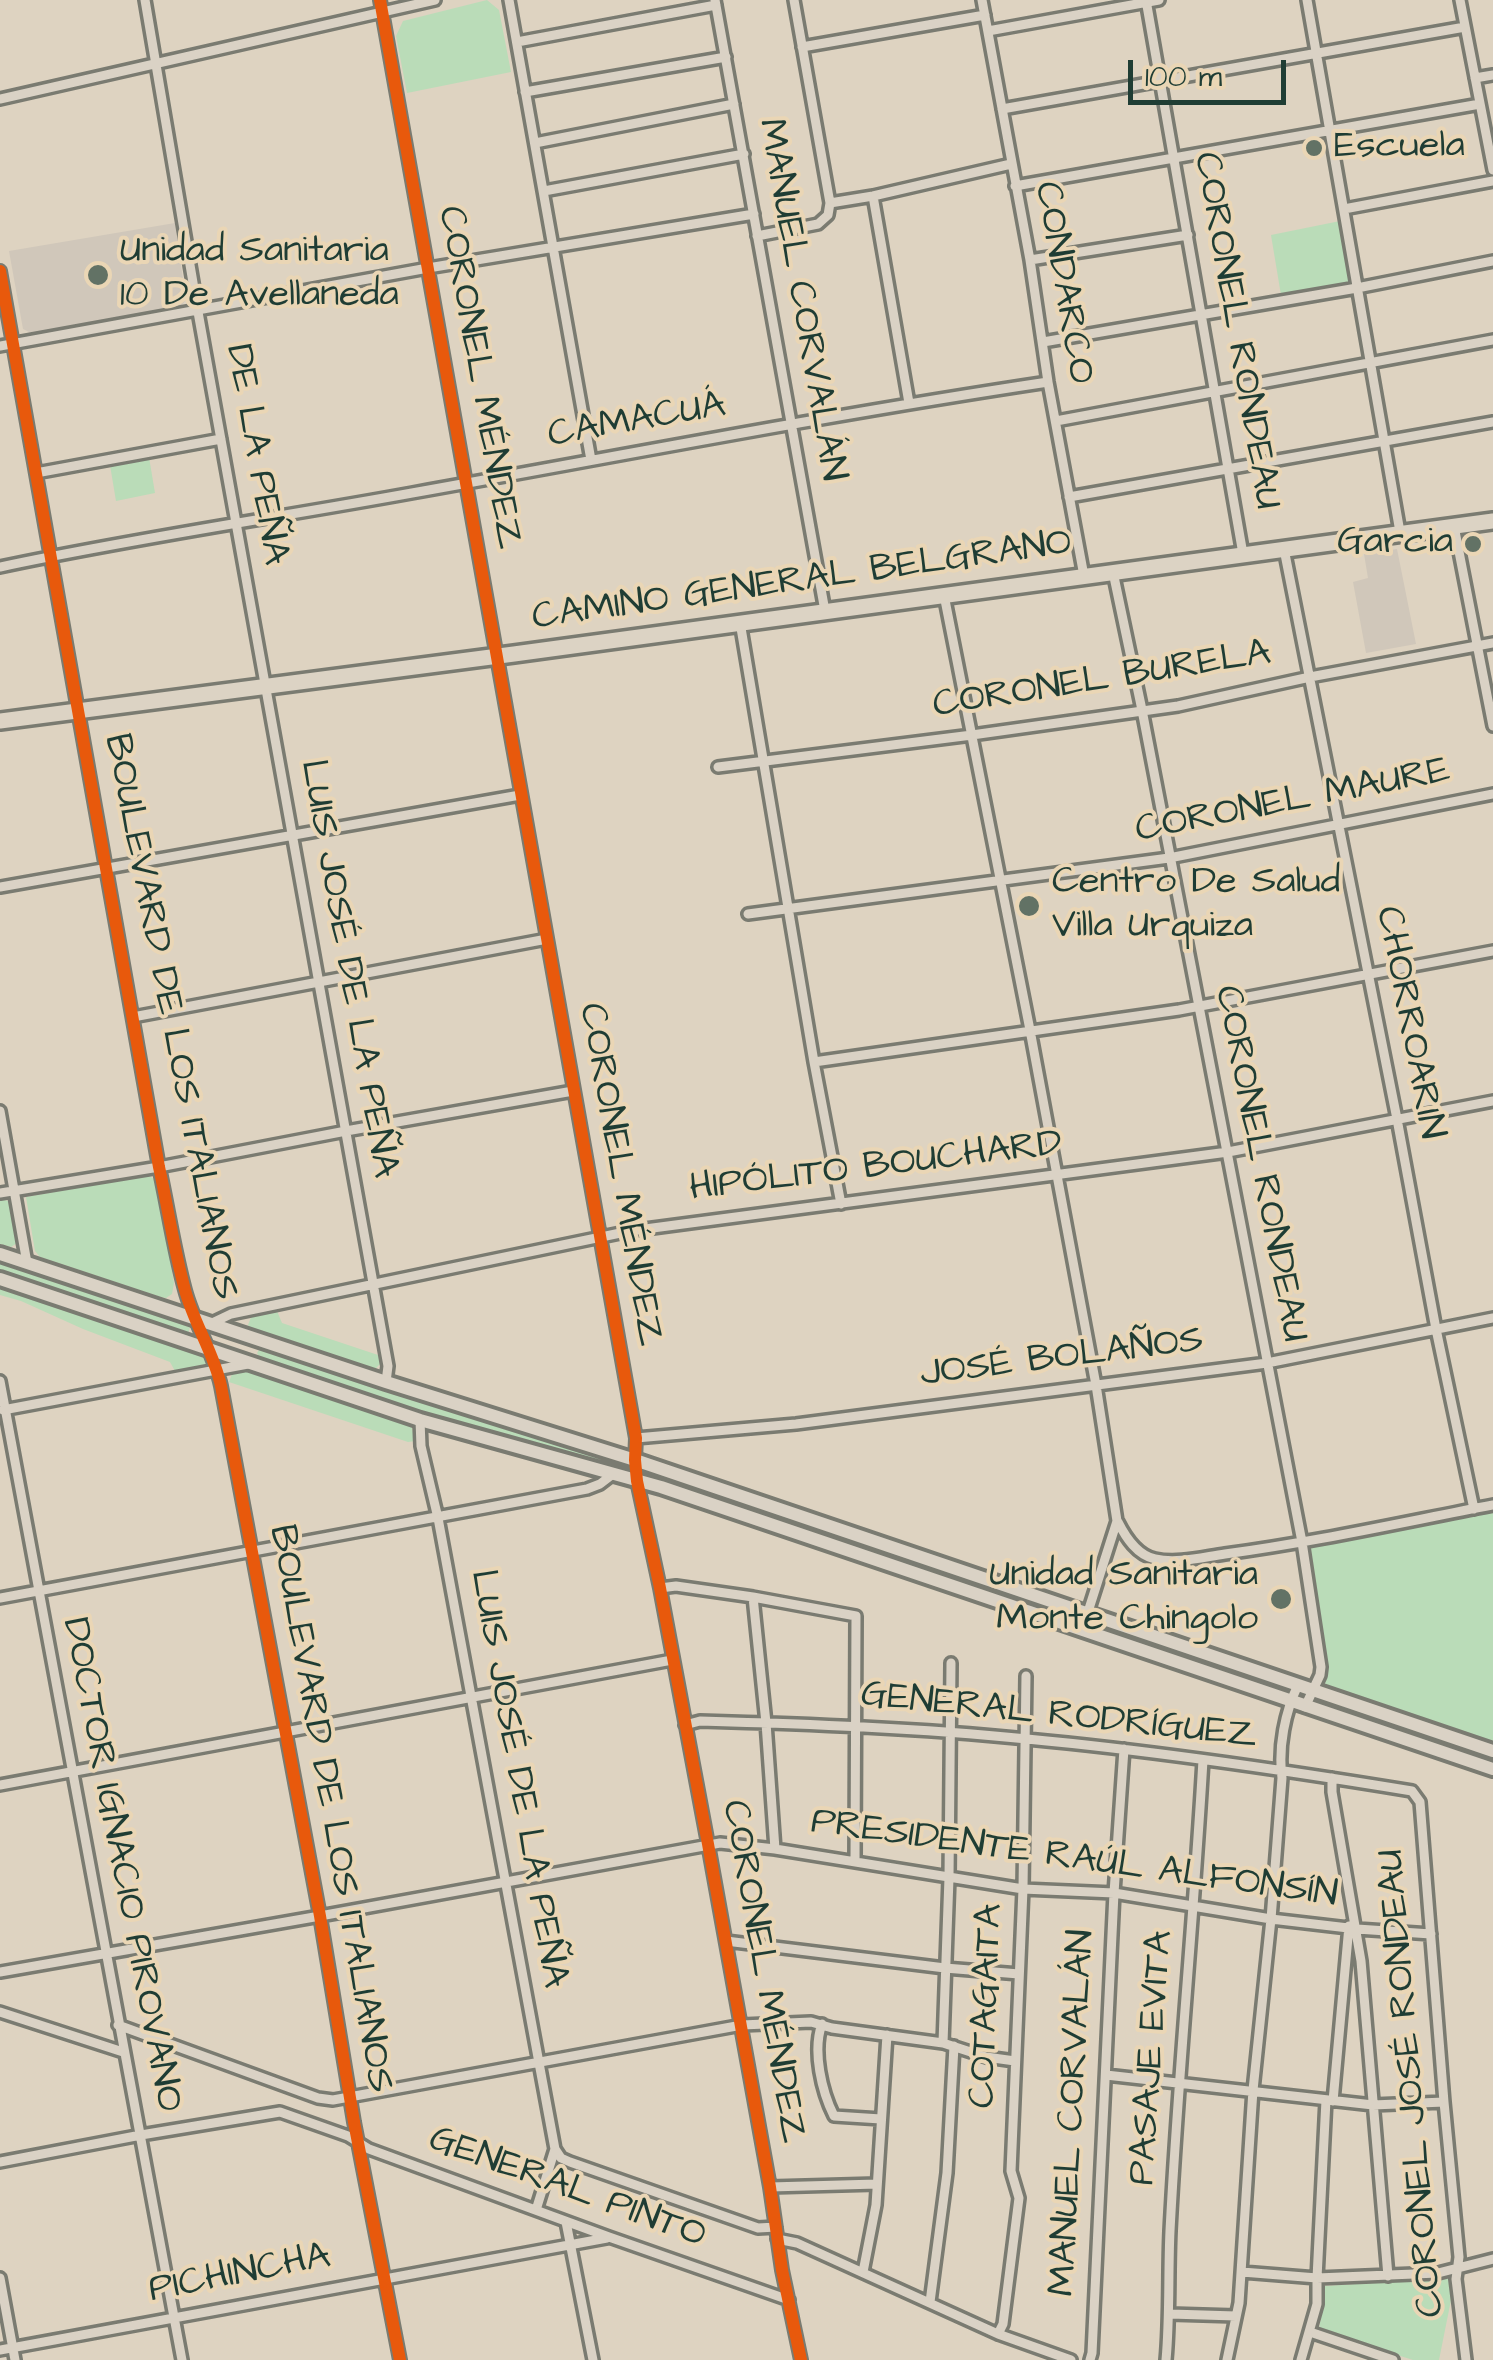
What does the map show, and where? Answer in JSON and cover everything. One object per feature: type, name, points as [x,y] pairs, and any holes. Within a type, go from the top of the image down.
[{"type":"main road","name":"CAMINO GENERAL BELGRANO","points":[[0,720],[1493,521]]},
{"type":"main road","points":[[0,1254],[634,1460],[1493,1750]]},
{"type":"main road","points":[[0,1279],[420,1420],[613,1473],[1493,1769]]},
{"type":"street","name":"DE LA PEÑA","points":[[145,0],[266,685]]},
{"type":"street","name":"CORONEL MÉNDEZ","points":[[380,0],[636,1438],[637,1481],[742,2025],[801,2360]]},
{"type":"street","points":[[0,99],[435,0]]},
{"type":"street","points":[[509,0],[590,460]]},
{"type":"street","points":[[757,236],[818,224],[828,215],[830,203],[794,0]]},
{"type":"street","name":"CONDARCO","points":[[982,0],[1084,576]]},
{"type":"street","points":[[988,31],[1159,0]]},
{"type":"street","points":[[1307,0],[1400,532]]},
{"type":"street","points":[[1460,0],[1493,170]]},
{"type":"street","name":"CORONEL RONDEAU","points":[[1146,1],[1243,554]]},
{"type":"street","points":[[517,42],[716,3]]},
{"type":"street","name":"MANUEL CORVALÁN","points":[[716,3],[825,611]]},
{"type":"street","points":[[802,47],[984,15]]},
{"type":"street","points":[[1002,109],[1465,27]]},
{"type":"street","points":[[525,92],[726,58]]},
{"type":"street","points":[[1476,78],[1493,74]]},
{"type":"street","points":[[535,144],[734,104]]},
{"type":"street","points":[[1016,186],[1480,104]]},
{"type":"street","points":[[544,191],[744,154]]},
{"type":"street","points":[[830,203],[1011,164]]},
{"type":"street","points":[[1344,209],[1493,181]]},
{"type":"street","points":[[873,196],[909,403]]},
{"type":"street","points":[[0,346],[428,268],[754,214]]},
{"type":"street","points":[[1030,260],[1188,235]]},
{"type":"street","points":[[1043,342],[1493,261]]},
{"type":"street","name":"BOULEVARD DE LOS ITALIANOS","points":[[0,271],[159,1167],[186,1290],[218,1370],[400,2360]]},
{"type":"street","points":[[1056,421],[1493,340]]},
{"type":"street","name":"CAMACUÁ","points":[[0,567],[909,403],[1048,382]]},
{"type":"street","points":[[1069,498],[1493,422]]},
{"type":"street","points":[[36,473],[221,439]]},
{"type":"street","points":[[1454,526],[1493,726]]},
{"type":"street","name":"CHORROARIN","points":[[1284,549],[1474,1509]]},
{"type":"street","name":"CORONEL RONDEAU","points":[[1113,572],[1302,1542],[1321,1667],[1305,1706]]},
{"type":"street","points":[[944,595],[1030,1030],[1118,1521],[1126,1538],[1144,1555],[1174,1561],[1302,1542],[1493,1505]]},
{"type":"street","points":[[740,622],[840,1204]]},
{"type":"street","name":"CORONEL BURELA","points":[[718,767],[1178,706],[1493,642]]},
{"type":"street","name":"LUIS JOSÉ DE LA PEÑA","points":[[266,685],[374,1283],[388,1366],[386,1382]]},
{"type":"street","points":[[0,887],[520,794]]},
{"type":"street","name":"CORONEL MAURE","points":[[748,914],[1169,858],[1493,794]]},
{"type":"street","points":[[133,1017],[547,940]]},
{"type":"street","points":[[814,1062],[1200,1007],[1493,950]]},
{"type":"street","points":[[0,1193],[573,1091]]},
{"type":"street","name":"HIPÓLITO BOUCHARD","points":[[212,1323],[224,1316],[630,1230],[1228,1152],[1493,1100]]},
{"type":"street","points":[[0,1111],[27,1263]]},
{"type":"street","name":"JOSÉ BOLAÑOS","points":[[636,1438],[796,1424],[1267,1363],[1493,1318]]},
{"type":"street","points":[[3,1410],[250,1363]]},
{"type":"street","name":"DOCTOR IGNACIO PIROVANO","points":[[0,1381],[182,2360]]},
{"type":"street","name":"LUIS JOSÉ DE LA PEÑA","points":[[420,1420],[421,1446],[438,1518],[558,2154],[536,2210]]},
{"type":"street","points":[[0,1598],[586,1489],[613,1473]]},
{"type":"street","points":[[1087,1615],[1118,1521]]},
{"type":"street","points":[[660,1588],[676,1586],[753,1597],[858,1618],[854,1862]]},
{"type":"street","points":[[753,1597],[774,1849]]},
{"type":"street","points":[[0,1785],[672,1660]]},
{"type":"street","points":[[930,2302],[947,2173],[951,1663]]},
{"type":"street","name":"COTAGAITA","points":[[998,2334],[1003,2324],[1020,2198],[1011,2171],[1023,1890],[1026,1676]]},
{"type":"street","points":[[1227,2360],[1242,2272],[1253,2090],[1286,1716],[1298,1685]]},
{"type":"street","name":"GENERAL RODRÍGUEZ","points":[[686,1725],[700,1721],[856,1726],[1024,1738],[1332,1778],[1412,1791],[1420,1802]]},
{"type":"street","name":"MANUEL CORVALÁN","points":[[1090,2360],[1124,1749]]},
{"type":"street","name":"PASAJE EVITA","points":[[1166,2360],[1170,2232],[1203,1760]]},
{"type":"street","points":[[1332,1778],[1352,1913],[1388,2276]]},
{"type":"street","name":"CORONEL JOSÉ RONDEAU","points":[[1420,1802],[1460,2257],[1456,2280],[1466,2360]]},
{"type":"street","name":"PRESIDENTE RAÚL ALFONSÍN","points":[[0,1972],[708,1844],[774,1849],[1023,1890],[1114,1894],[1271,1919],[1431,1934]]},
{"type":"street","points":[[1300,2360],[1317,2304],[1330,2100],[1352,1929]]},
{"type":"street","points":[[726,1941],[1020,1974]]},
{"type":"street","points":[[0,2012],[124,2052]]},
{"type":"street","points":[[118,2025],[318,2098],[333,2100],[742,2025],[798,2021],[948,2045],[1016,2061]]},
{"type":"street","points":[[822,2024],[818,2038],[822,2089],[834,2116],[881,2120]]},
{"type":"street","points":[[863,2272],[876,2204],[887,2035]]},
{"type":"street","points":[[1106,2075],[1373,2105],[1444,2102]]},
{"type":"street","name":"GENERAL PINTO","points":[[141,2135],[270,2112],[286,2114],[566,2222],[789,2300]]},
{"type":"street","points":[[0,2162],[141,2135]]},
{"type":"street","points":[[558,2154],[758,2228],[776,2227]]},
{"type":"street","points":[[770,2187],[876,2184]]},
{"type":"street","points":[[566,2222],[593,2360]]},
{"type":"street","name":"PICHINCHA","points":[[0,2350],[610,2237]]},
{"type":"street","points":[[778,2239],[797,2243],[998,2334],[1071,2360]]},
{"type":"street","points":[[1242,2272],[1317,2278],[1388,2276],[1444,2273],[1493,2259]]},
{"type":"street","points":[[0,2278],[15,2360]]},
{"type":"street","points":[[1170,2314],[1236,2316]]},
{"type":"street","points":[[1310,2332],[1393,2360]]},
{"type":"shaded area","name":"Unidad Sanitaria 10 De Avellaneda","points":[[175,223],[186,300],[181,306],[31,333],[23,329],[9,251]]},
{"type":"shaded area","points":[[1397,549],[1416,644],[1366,653],[1353,582],[1368,578],[1364,554]]},
{"type":"green space","points":[[487,0],[499,10],[511,72],[407,93],[396,36],[403,21]]},
{"type":"green space","points":[[1340,221],[1350,283],[1281,295],[1271,235]]},
{"type":"green space","points":[[149,457],[155,493],[116,501],[110,465]]},
{"type":"green space","points":[[147,1175],[156,1180],[174,1283],[172,1294],[160,1297],[40,1257],[35,1251],[26,1197]]},
{"type":"green space","points":[[0,1199],[13,1205],[17,1243],[11,1247],[0,1244]]},
{"type":"green space","points":[[0,1261],[188,1322],[188,1334],[0,1273]]},
{"type":"green space","points":[[0,1286],[199,1353],[207,1362],[205,1366],[176,1373],[170,1362],[0,1295]]},
{"type":"green space","points":[[277,1311],[282,1323],[378,1355],[381,1363],[374,1370],[248,1325],[252,1315]]},
{"type":"green space","points":[[265,1349],[618,1462],[614,1465],[422,1411],[261,1359],[257,1353]]},
{"type":"green space","points":[[243,1369],[404,1420],[412,1428],[415,1441],[408,1442],[229,1382],[232,1374]]},
{"type":"green space","points":[[1493,1511],[1493,1746],[1326,1690],[1309,1545]]},
{"type":"green space","points":[[1447,2278],[1454,2285],[1439,2360],[1413,2360],[1319,2330],[1325,2286]]},
{"type":"cycle path","points":[[380,0],[636,1438],[637,1481],[708,1844],[801,2360]]},
{"type":"cycle path","points":[[0,271],[159,1167],[185,1290],[221,1386],[400,2360]]},
{"type":"place","name":"Escuela","points":[[1314,148]]},
{"type":"place","name":"Unidad Sanitaria 10 De Avellaneda","points":[[98,275]]},
{"type":"place","name":"Garcia","points":[[1473,544]]},
{"type":"place","name":"Centro De Salud Villa Urquiza","points":[[1029,906]]},
{"type":"place","name":"Unidad Sanitaria Monte Chingolo","points":[[1281,1599]]}]
